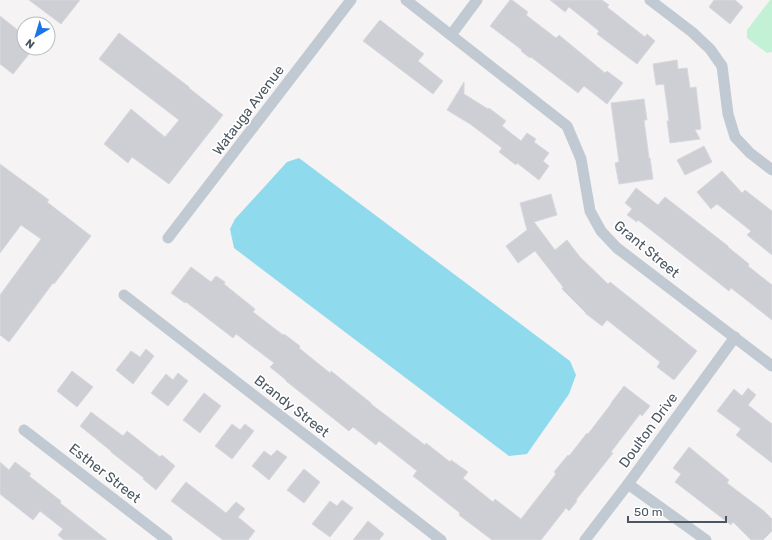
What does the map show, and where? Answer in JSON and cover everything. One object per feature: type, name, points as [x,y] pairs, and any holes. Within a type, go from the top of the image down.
[{"type":"street","name":"Watauga Avenue","points":[[168,238],[350,0]]},
{"type":"street","name":"Grant Street","points":[[406,0],[567,126],[581,159],[590,211],[601,231],[617,248],[772,366]]},
{"type":"street","points":[[451,35],[477,0]]},
{"type":"street","points":[[655,2],[692,32],[710,49],[722,66],[728,114],[735,137],[750,152],[772,170]]},
{"type":"street","name":"Brandy Street","points":[[124,295],[441,540]]},
{"type":"street","name":"Doulton Drive","points":[[585,540],[628,484],[735,337]]},
{"type":"street","name":"Esther Street","points":[[24,430],[167,540]]},
{"type":"street","points":[[628,484],[706,540]]},
{"type":"green space","points":[[770,0],[772,0],[772,52],[767,53],[747,38],[747,30]]},
{"type":"water","points":[[299,158],[570,361],[576,375],[569,394],[527,454],[509,456],[234,248],[230,229],[235,219],[287,162]]},
{"type":"building","points":[[29,0],[80,0],[61,24],[56,20],[56,16],[50,16]]},
{"type":"building","points":[[510,0],[528,12],[526,15],[556,38],[559,35],[605,73],[607,71],[623,83],[607,104],[584,86],[578,93],[531,57],[530,58],[521,51],[522,50],[490,26]]},
{"type":"building","points":[[550,0],[602,0],[609,5],[607,7],[645,37],[647,34],[655,41],[637,64],[597,34],[599,31],[569,7],[565,12]]},
{"type":"building","points":[[714,0],[735,0],[743,7],[730,24],[709,7]]},
{"type":"building","points":[[0,16],[16,29],[16,56],[28,56],[13,74],[0,64]]},
{"type":"building","points":[[380,20],[424,54],[418,61],[443,81],[433,94],[363,41]]},
{"type":"building","points":[[119,33],[223,115],[169,184],[132,157],[128,163],[104,144],[131,109],[165,137],[179,120],[99,59]]},
{"type":"building","points":[[677,60],[678,69],[687,68],[690,88],[696,87],[701,129],[695,130],[700,139],[670,143],[667,121],[669,121],[664,84],[656,85],[653,64]]},
{"type":"building","points":[[464,82],[464,94],[488,109],[489,108],[506,121],[502,126],[521,141],[527,133],[536,139],[534,142],[549,153],[543,161],[549,166],[539,180],[517,163],[516,165],[499,152],[502,148],[470,124],[447,110]]},
{"type":"building","points":[[644,99],[647,120],[644,120],[653,179],[619,184],[615,163],[619,162],[611,103]]},
{"type":"building","points":[[704,146],[712,162],[685,175],[677,160]]},
{"type":"building","points":[[0,164],[49,200],[47,202],[91,236],[54,284],[53,283],[9,342],[0,335],[0,295],[41,239],[21,225],[0,253]]},
{"type":"building","points":[[722,171],[742,193],[745,190],[772,211],[772,255],[747,235],[751,231],[717,204],[711,209],[697,192]]},
{"type":"building","points":[[636,188],[658,205],[665,197],[728,246],[749,264],[748,266],[772,285],[772,320],[731,288],[729,291],[638,220],[637,222],[627,215],[632,209],[625,203]]},
{"type":"building","points":[[551,194],[557,215],[534,222],[555,250],[567,240],[580,257],[608,284],[610,282],[697,351],[674,380],[657,367],[660,362],[607,320],[602,326],[585,313],[562,289],[563,287],[535,251],[518,263],[506,246],[527,230],[520,203]]},
{"type":"building","points":[[191,267],[211,282],[216,276],[225,282],[224,284],[255,309],[253,312],[300,346],[299,348],[330,373],[331,371],[425,445],[426,443],[450,462],[451,460],[468,472],[463,478],[493,502],[495,499],[521,519],[556,474],[554,472],[587,433],[588,434],[624,386],[650,406],[642,416],[640,414],[611,452],[613,453],[569,511],[566,508],[541,540],[492,540],[459,515],[460,513],[413,476],[417,471],[379,441],[376,445],[353,427],[349,431],[270,367],[274,363],[236,334],[233,338],[186,302],[185,303],[171,293]]},
{"type":"building","points":[[146,349],[154,356],[133,384],[116,370],[131,351],[140,357]]},
{"type":"building","points":[[72,371],[93,387],[77,407],[57,391]]},
{"type":"building","points":[[178,373],[188,381],[168,406],[151,393],[166,374],[173,380]]},
{"type":"building","points":[[748,388],[756,395],[748,405],[772,424],[772,463],[736,435],[741,429],[717,411],[734,389],[742,396]]},
{"type":"building","points":[[204,393],[221,406],[200,433],[183,420]]},
{"type":"building","points":[[91,412],[123,436],[127,431],[160,457],[162,455],[175,466],[156,490],[143,479],[144,478],[80,426]]},
{"type":"building","points":[[232,424],[240,430],[245,424],[254,431],[232,459],[215,446]]},
{"type":"building","points":[[689,447],[729,480],[727,483],[764,511],[772,519],[772,531],[763,540],[751,540],[733,522],[731,525],[675,482],[681,474],[673,468]]},
{"type":"building","points":[[277,450],[287,457],[269,480],[252,466],[264,451],[271,456]]},
{"type":"building","points":[[0,462],[9,470],[15,462],[31,474],[29,476],[61,501],[60,503],[107,540],[64,540],[58,535],[63,529],[40,511],[33,520],[0,494]]},
{"type":"building","points":[[304,469],[320,482],[304,503],[287,490]]},
{"type":"building","points":[[186,482],[226,513],[236,502],[245,509],[238,517],[255,531],[248,540],[223,540],[171,501]]},
{"type":"building","points":[[342,500],[353,508],[330,537],[312,524],[330,501],[337,506]]},
{"type":"building","points":[[368,521],[384,534],[379,540],[353,540]]}]
